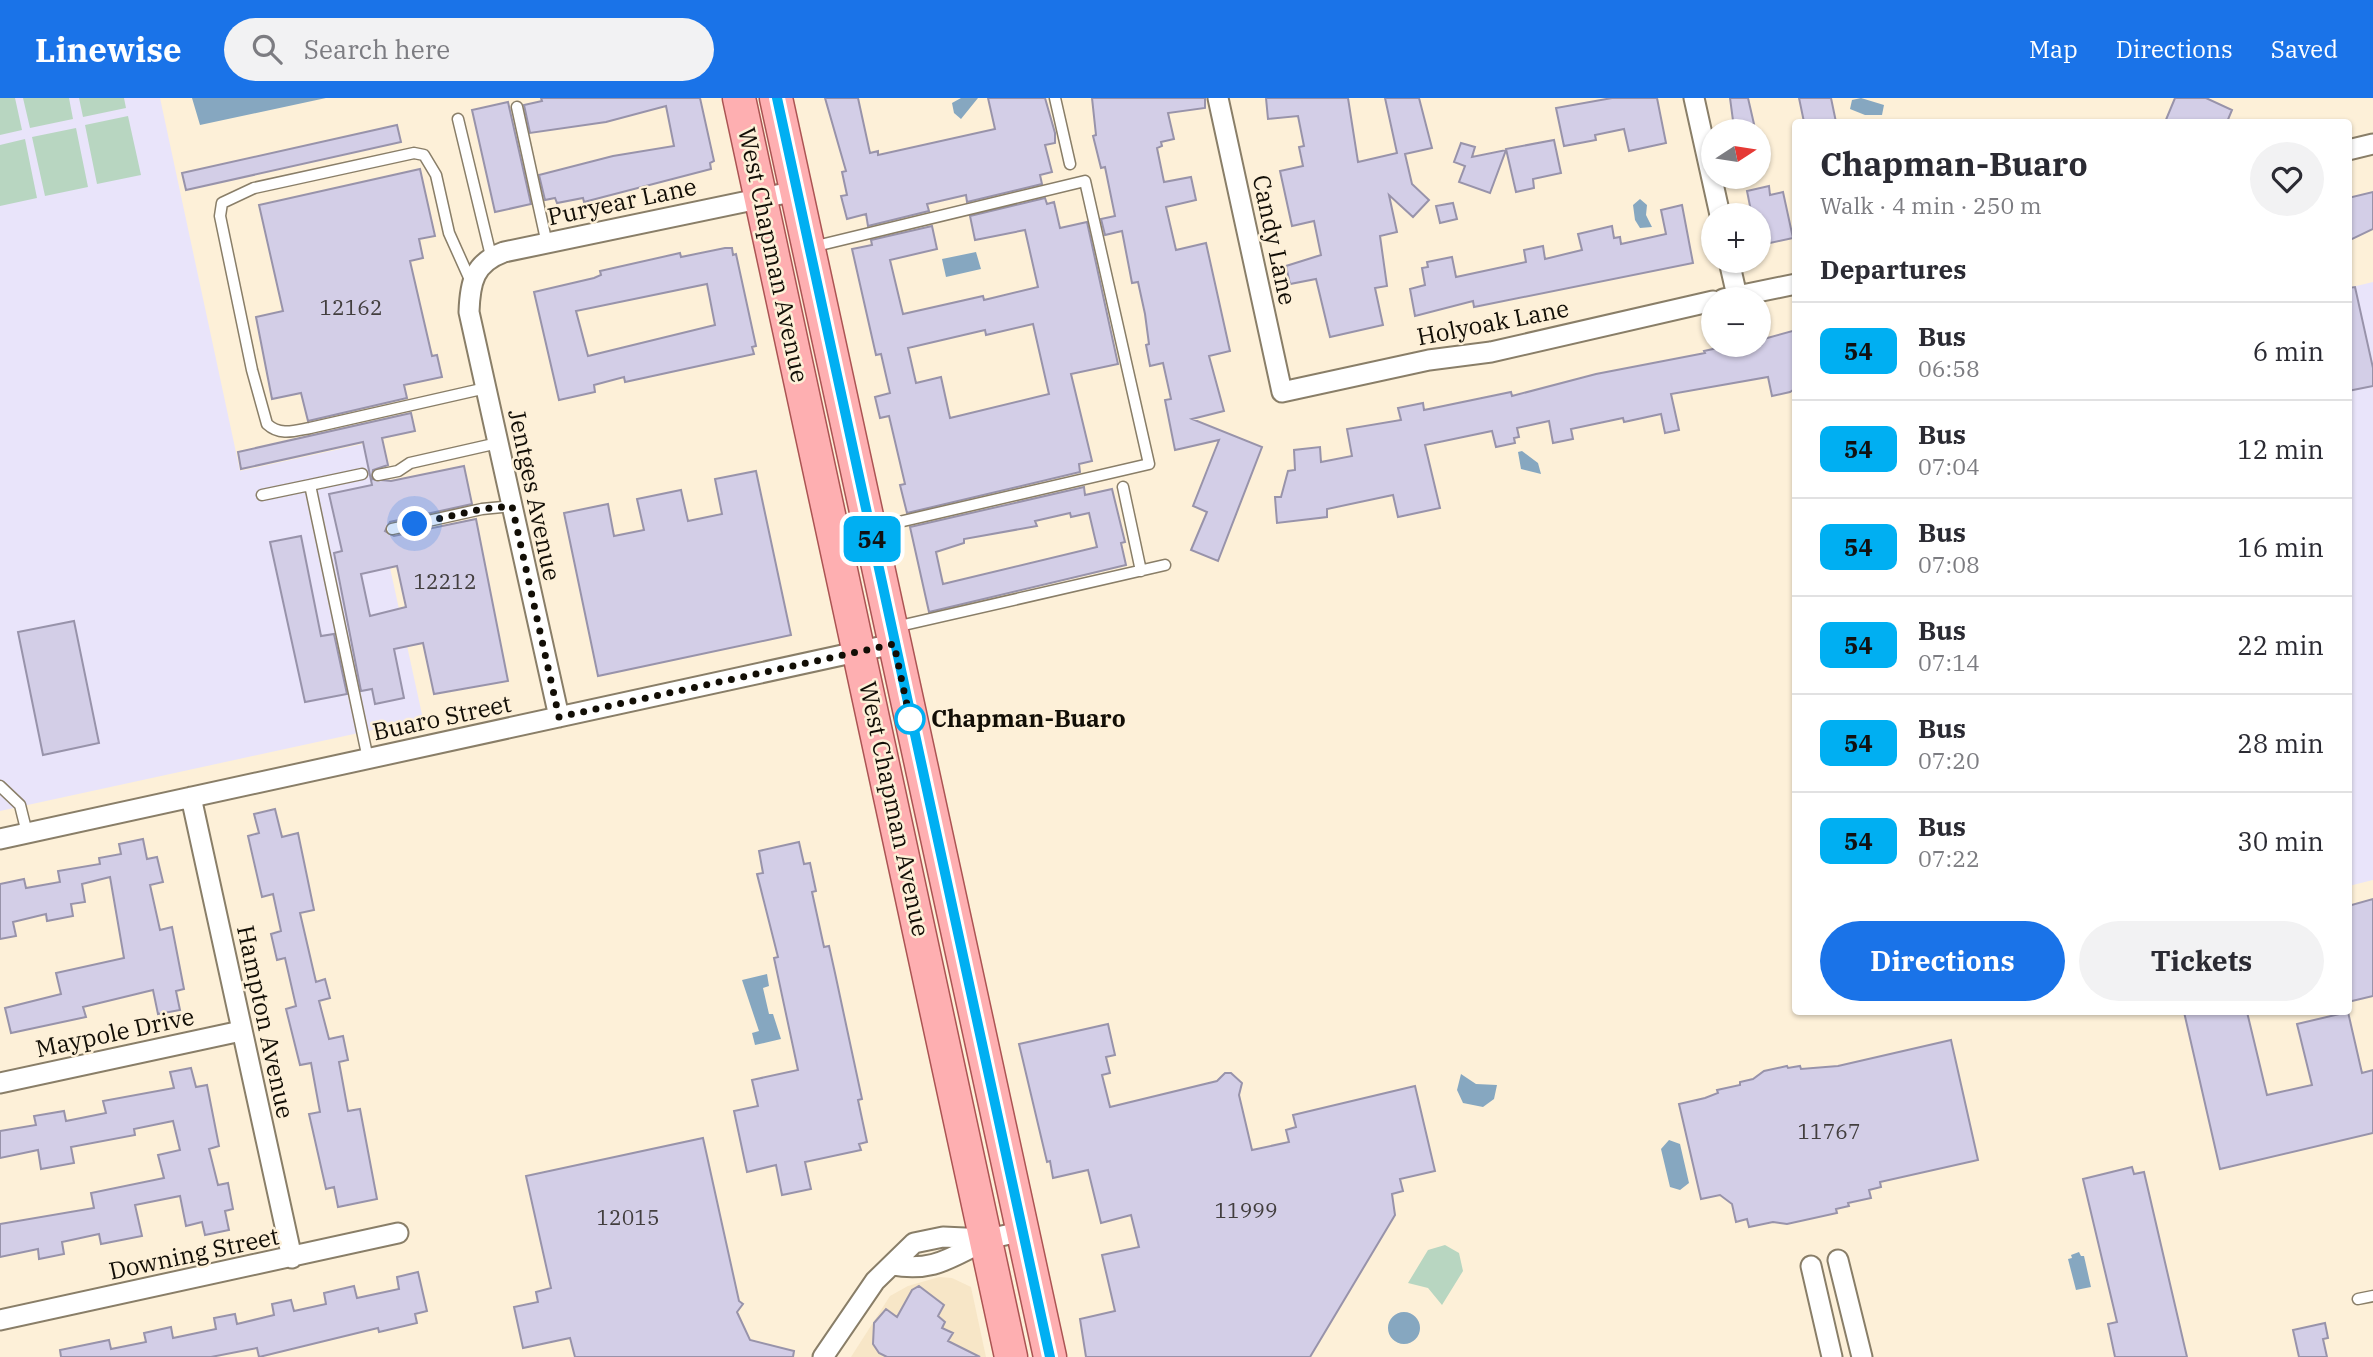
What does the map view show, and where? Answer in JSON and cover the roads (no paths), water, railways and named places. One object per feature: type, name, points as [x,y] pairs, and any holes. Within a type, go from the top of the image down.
[{"type":"main road","name":"West Chapman Avenue","points":[[739,98],[988,1240],[1011,1357]]},
{"type":"main road","name":"West Chapman Avenue","points":[[776,98],[1050,1357]]},
{"type":"street","name":"Candy Lane","points":[[1218,98],[1282,392]]},
{"type":"street","points":[[1695,98],[1717,203]]},
{"type":"street","points":[[2352,149],[2373,144]]},
{"type":"street","name":"Puryear Lane","points":[[491,257],[796,191]]},
{"type":"street","points":[[471,282],[479,265],[491,257]]},
{"type":"street","name":"Jentges Avenue","points":[[471,282],[469,312],[559,717]]},
{"type":"street","points":[[1771,289],[1792,285]]},
{"type":"street","name":"Holyoak Lane","points":[[1282,392],[1429,360],[1491,352],[1701,305]]},
{"type":"street","name":"Buaro Street","points":[[0,839],[859,652],[892,636]]},
{"type":"street","name":"Hampton Avenue","points":[[191,797],[292,1258]]},
{"type":"street","name":"Maypole Drive","points":[[0,1083],[241,1031]]},
{"type":"street","points":[[823,1357],[875,1281],[892,1265],[918,1269],[948,1262],[988,1240],[1022,1232]]},
{"type":"street","name":"Downing Street","points":[[0,1320],[398,1233]]},
{"type":"street","points":[[1838,1260],[1862,1357]]},
{"type":"street","points":[[1811,1266],[1832,1357]]},
{"type":"lane","points":[[1055,98],[1070,164]]},
{"type":"lane","points":[[517,107],[547,244]]},
{"type":"lane","points":[[458,119],[491,257]]},
{"type":"lane","points":[[471,282],[449,233],[436,175],[424,155],[414,153],[254,188],[222,203],[220,216],[251,370],[267,424],[273,430],[288,432],[310,428],[486,388]]},
{"type":"lane","points":[[808,248],[1085,181],[1149,464],[870,529]]},
{"type":"lane","points":[[378,475],[398,471],[410,463],[498,443]]},
{"type":"lane","points":[[262,495],[362,474]]},
{"type":"lane","points":[[310,485],[368,759]]},
{"type":"lane","points":[[1123,486],[1142,571]]},
{"type":"lane","points":[[392,529],[482,509],[512,506]]},
{"type":"lane","points":[[892,636],[1165,565]]},
{"type":"lane","points":[[0,786],[20,805],[27,833]]},
{"type":"lane","points":[[2358,1299],[2373,1296]]},
{"type":"water","points":[[192,98],[326,98],[200,125]]},
{"type":"water","points":[[961,98],[978,98],[961,119],[954,113],[952,103]]},
{"type":"water","points":[[1861,98],[1884,105],[1882,115],[1865,115],[1850,109],[1852,100]]},
{"type":"water","points":[[1640,199],[1647,205],[1646,215],[1652,227],[1640,228],[1635,220],[1633,205]]},
{"type":"water","points":[[976,252],[981,269],[946,277],[942,259]]},
{"type":"water","points":[[1522,451],[1538,463],[1541,474],[1521,469],[1518,452]]},
{"type":"water","points":[[767,974],[769,986],[763,988],[769,1014],[773,1014],[781,1039],[755,1045],[752,1033],[759,1031],[742,980]]},
{"type":"water","points":[[1461,1074],[1476,1084],[1497,1085],[1494,1099],[1483,1107],[1463,1103],[1457,1090]]},
{"type":"water","points":[[1669,1140],[1680,1144],[1689,1183],[1680,1190],[1670,1187],[1661,1149]]},
{"type":"water","points":[[2079,1252],[2084,1256],[2091,1287],[2076,1290],[2068,1259]]},
{"type":"water","points":[[1404,1312],[1416,1316],[1420,1328],[1416,1340],[1404,1344],[1392,1340],[1388,1328],[1392,1316]]},
{"type":"place","name":"Chapman-Buaro","points":[[910,719]]}]
